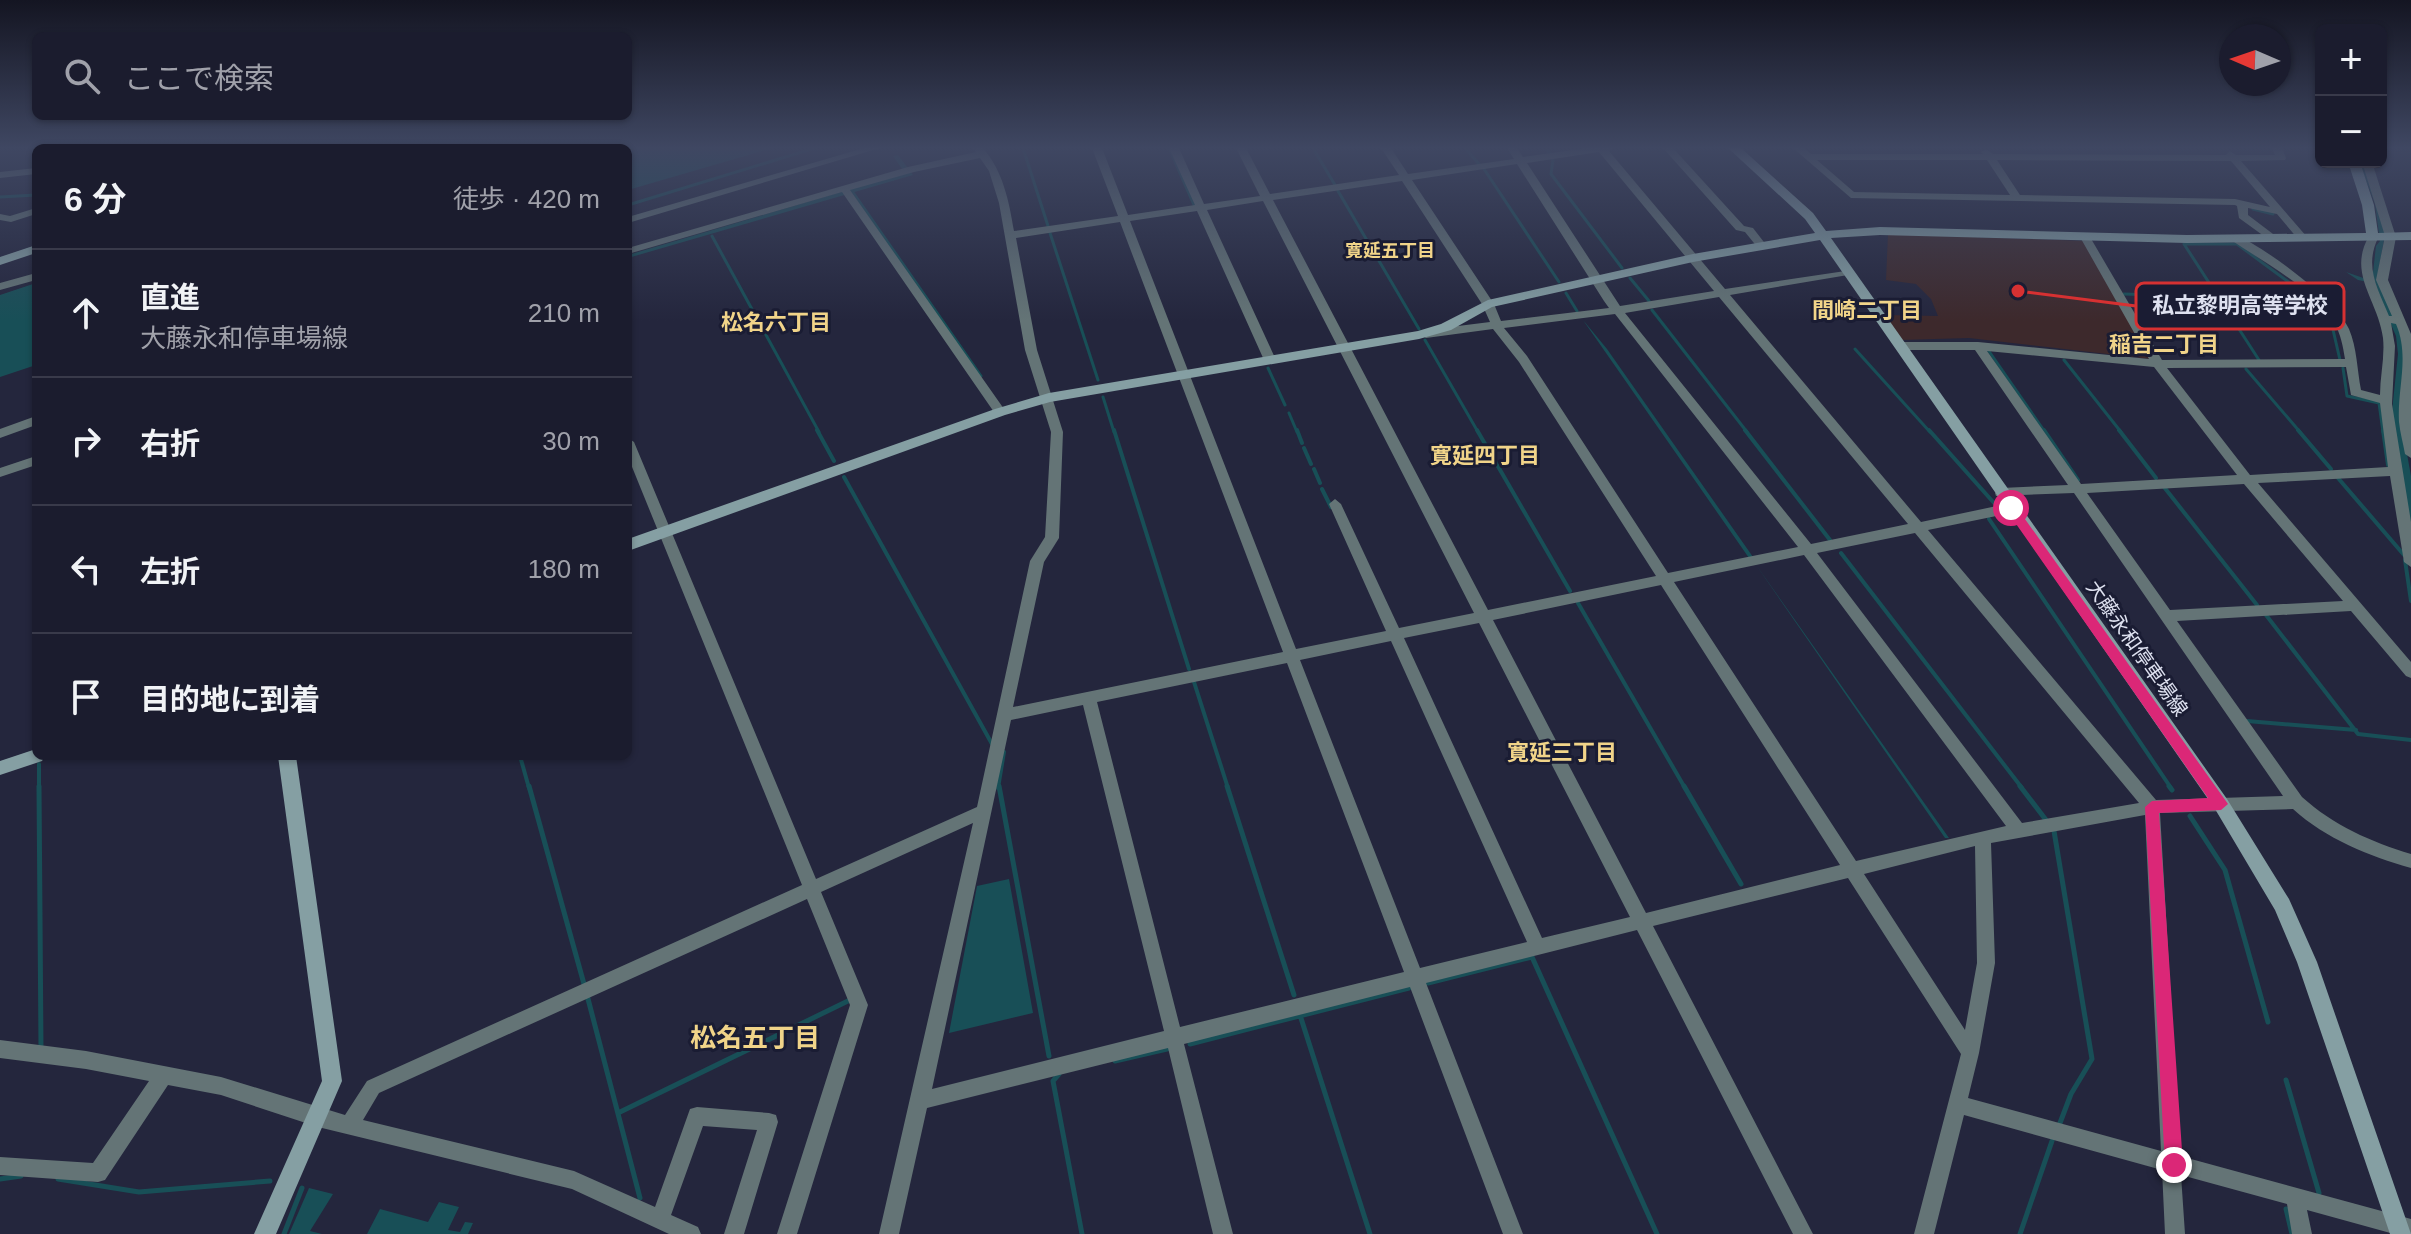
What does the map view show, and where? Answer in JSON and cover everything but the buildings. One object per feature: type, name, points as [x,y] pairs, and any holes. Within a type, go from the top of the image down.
[{"type":"street","points":[[632,219],[677,206]]},
{"type":"street","points":[[632,250],[790,206]]},
{"type":"street","points":[[857,206],[1000,412]]},
{"type":"street","points":[[889,1234],[922,1100],[1037,561],[1052,538],[1057,432],[1049,398],[1031,350],[1003,206]]},
{"type":"street","points":[[1118,206],[1513,1234]]},
{"type":"street","points":[[1011,235],[1217,206]]},
{"type":"street","points":[[1271,206],[1481,617],[1803,1234]]},
{"type":"street","points":[[1423,206],[1970,1053]]},
{"type":"street","points":[[1551,206],[1596,279],[1664,373],[1807,549],[2018,830]]},
{"type":"street","points":[[1649,206],[2152,807],[2174,1165],[2175,1234]]},
{"type":"street","points":[[1720,206],[1740,228],[1749,230],[1762,246]]},
{"type":"street","name":"大藤永和停車場線","points":[[1799,206],[2221,804],[2282,905],[2307,962],[2404,1229]]},
{"type":"street","points":[[2242,206],[2243,216],[2272,237]]},
{"type":"street","points":[[2253,206],[2280,212]]},
{"type":"street","points":[[2274,206],[2302,237]]},
{"type":"street","points":[[2368,206],[2383,238]]},
{"type":"street","points":[[2376,206],[2383,238],[2382,280],[2393,320],[2392,358],[2385,400],[2411,562]]},
{"type":"street","points":[[1201,208],[1270,360]]},
{"type":"street","points":[[0,217],[11,219],[32,212]]},
{"type":"street","points":[[1419,335],[1446,327],[1488,304],[1693,258],[1822,235],[1880,231],[2085,237],[2411,236]]},
{"type":"street","points":[[2085,237],[2158,364],[2245,477],[2411,672]]},
{"type":"street","points":[[2235,238],[2300,285],[2338,319],[2346,338],[2355,392],[2385,400]]},
{"type":"street","points":[[2383,238],[2369,245],[2367,281],[2409,341],[2411,364],[2405,422],[2411,454]]},
{"type":"street","points":[[0,261],[32,250]]},
{"type":"street","points":[[632,543],[1000,412],[1049,398],[1419,335],[1620,310],[1848,272]]},
{"type":"street","points":[[0,287],[32,277]]},
{"type":"street","points":[[1900,346],[1983,347],[2158,364],[2350,363]]},
{"type":"street","points":[[1983,347],[2075,486],[2296,802],[2306,812],[2378,851],[2411,861]]},
{"type":"street","points":[[0,434],[32,422]]},
{"type":"street","points":[[632,452],[814,888],[859,1005],[787,1234]]},
{"type":"street","points":[[0,473],[32,461]]},
{"type":"street","points":[[2001,493],[2075,486],[2396,471]]},
{"type":"street","points":[[1335,504],[1537,946]]},
{"type":"street","points":[[1005,715],[2011,508]]},
{"type":"street","points":[[2166,616],[2355,606]]},
{"type":"street","points":[[1089,698],[1223,1234]]},
{"type":"street","points":[[0,768],[32,757]]},
{"type":"street","points":[[265,1234],[332,1081],[288,760]]},
{"type":"street","points":[[922,1100],[1638,920],[1983,837],[2152,807],[2296,802]]},
{"type":"street","points":[[349,1125],[373,1087],[984,811]]},
{"type":"street","points":[[1924,1234],[1970,1053],[1986,963],[1983,837]]},
{"type":"street","points":[[0,1049],[221,1086],[318,1118],[574,1180],[691,1234]]},
{"type":"street","points":[[0,1166],[98,1173],[164,1075]]},
{"type":"street","points":[[1958,1104],[2404,1229]]},
{"type":"street","points":[[660,1220],[697,1116],[769,1122],[734,1234]]},
{"type":"street","points":[[2295,1198],[2302,1234]]},
{"type":"shaded area","points":[[795,206],[808,206],[632,257],[632,254]]},
{"type":"shaded area","points":[[2375,206],[2378,206],[2386,229],[2377,278],[2402,332],[2404,366],[2400,415],[2411,476],[2411,528],[2392,411],[2398,354],[2396,336],[2373,283],[2358,280],[2346,272],[2372,281],[2376,246],[2380,241]]},
{"type":"shaded area","points":[[1888,234],[2085,241],[2151,359],[1969,338],[1901,340],[1884,315],[1938,316],[1931,299],[1916,284],[1886,280]]},
{"type":"shaded area","points":[[32,284],[32,366],[0,377],[0,295]]},
{"type":"shaded area","points":[[1583,320],[1607,349],[1753,557],[1749,558]]},
{"type":"shaded area","points":[[1754,562],[1949,838],[1945,838]]},
{"type":"shaded area","points":[[1009,879],[1033,1013],[949,1033],[977,886]]},
{"type":"shaded area","points":[[309,1188],[333,1194],[310,1231],[322,1234],[289,1234]]},
{"type":"shaded area","points":[[439,1202],[459,1207],[448,1230],[460,1232],[465,1222],[473,1223],[468,1234],[367,1234],[380,1209],[428,1222]]},
{"type":"waterway","points":[[862,206],[981,376]]},
{"type":"waterway","points":[[1041,206],[1048,226]]},
{"type":"waterway","points":[[1347,206],[1419,329]]},
{"type":"waterway","points":[[1508,206],[1559,282]]},
{"type":"waterway","points":[[1575,206],[1622,268]]},
{"type":"waterway","points":[[2253,209],[2273,214]]},
{"type":"waterway","points":[[1050,233],[1098,380]]},
{"type":"waterway","points":[[712,236],[819,432]]},
{"type":"waterway","points":[[2259,360],[2184,244],[2237,244],[2294,286],[2331,321],[2340,360]]},
{"type":"waterway","points":[[1630,278],[1649,301]]},
{"type":"waterway","points":[[1566,293],[1577,311]]},
{"type":"waterway","points":[[2124,294],[2218,297]]},
{"type":"waterway","points":[[1652,310],[1747,432]]},
{"type":"waterway","points":[[1425,340],[1478,432]]},
{"type":"waterway","points":[[1986,347],[2045,432]]},
{"type":"waterway","points":[[1855,349],[1930,432]]},
{"type":"waterway","points":[[2064,360],[2121,432]]},
{"type":"waterway","points":[[1268,368],[1285,405]]},
{"type":"waterway","points":[[2343,368],[2347,396],[2379,403],[2383,432]]},
{"type":"waterway","points":[[2246,369],[2300,432]]},
{"type":"waterway","points":[[1103,397],[1114,432]]},
{"type":"waterway","points":[[1289,413],[1297,432]]},
{"type":"waterway","points":[[817,430],[834,461]]},
{"type":"waterway","points":[[1114,430],[1189,669]]},
{"type":"waterway","points":[[1297,430],[1302,443]]},
{"type":"waterway","points":[[1477,430],[1570,591]]},
{"type":"waterway","points":[[1745,430],[1830,540]]},
{"type":"waterway","points":[[1929,430],[1994,503]]},
{"type":"waterway","points":[[2044,430],[2078,480]]},
{"type":"waterway","points":[[2119,430],[2156,478]]},
{"type":"waterway","points":[[2298,430],[2331,469]]},
{"type":"waterway","points":[[2383,430],[2388,465]]},
{"type":"waterway","points":[[1304,448],[1311,464]]},
{"type":"waterway","points":[[1314,469],[1320,483]]},
{"type":"waterway","points":[[844,477],[992,744]]},
{"type":"waterway","points":[[2338,478],[2404,555]]},
{"type":"waterway","points":[[2164,487],[2257,605]]},
{"type":"waterway","points":[[1322,489],[1331,507]]},
{"type":"waterway","points":[[1989,519],[2171,788]]},
{"type":"waterway","points":[[1841,553],[2022,788]]},
{"type":"waterway","points":[[2405,560],[2411,601]]},
{"type":"waterway","points":[[1578,603],[1685,788]]},
{"type":"waterway","points":[[2266,615],[2355,730]]},
{"type":"waterway","points":[[1194,682],[1228,788]]},
{"type":"waterway","points":[[2247,721],[2355,730]]},
{"type":"waterway","points":[[2355,730],[2358,734],[2411,740]]},
{"type":"waterway","points":[[998,788],[1004,752]]},
{"type":"waterway","points":[[521,760],[529,788]]},
{"type":"waterway","points":[[39,764],[39,786]]},
{"type":"waterway","points":[[39,786],[41,1048]]},
{"type":"waterway","points":[[529,786],[584,984]]},
{"type":"waterway","points":[[999,786],[1049,1056]]},
{"type":"waterway","points":[[1227,786],[1294,995]]},
{"type":"waterway","points":[[1684,786],[1741,884]]},
{"type":"waterway","points":[[2020,786],[2046,820]]},
{"type":"waterway","points":[[2169,786],[2172,790]]},
{"type":"waterway","points":[[2190,816],[2225,870],[2268,1022]]},
{"type":"waterway","points":[[2054,831],[2092,1059],[2071,1094],[2060,1123]]},
{"type":"waterway","points":[[1428,983],[1532,957],[1657,1234]]},
{"type":"waterway","points":[[1300,1016],[1409,988]]},
{"type":"waterway","points":[[587,995],[640,1198]]},
{"type":"waterway","points":[[618,1113],[852,999]]},
{"type":"waterway","points":[[1190,1044],[1300,1016]]},
{"type":"waterway","points":[[1300,1016],[1370,1234]]},
{"type":"waterway","points":[[1115,1061],[1167,1049]]},
{"type":"waterway","points":[[1059,1074],[1053,1081],[1082,1234]]},
{"type":"waterway","points":[[2286,1080],[2319,1193]]},
{"type":"waterway","points":[[2020,1234],[2052,1141]]},
{"type":"waterway","points":[[0,1179],[21,1176]]},
{"type":"waterway","points":[[58,1179],[139,1192],[270,1181]]},
{"type":"waterway","points":[[284,1234],[302,1188]]},
{"type":"waterway","points":[[2286,1209],[2292,1234]]},
{"type":"place","name":"私立黎明高等学校","points":[[2018,291]]},
{"type":"district","name":"寛延五丁目","points":[[1390,251]]},
{"type":"district","name":"間崎二丁目","points":[[1867,310]]},
{"type":"district","name":"松名六丁目","points":[[776,322]]},
{"type":"district","name":"稲吉二丁目","points":[[2164,344]]},
{"type":"district","name":"寛延四丁目","points":[[1485,455]]},
{"type":"district","name":"寛延三丁目","points":[[1562,752]]},
{"type":"district","name":"松名五丁目","points":[[755,1038]]},
{"type":"route","points":[[2011,508],[2221,804],[2152,807],[2174,1165]]}]
